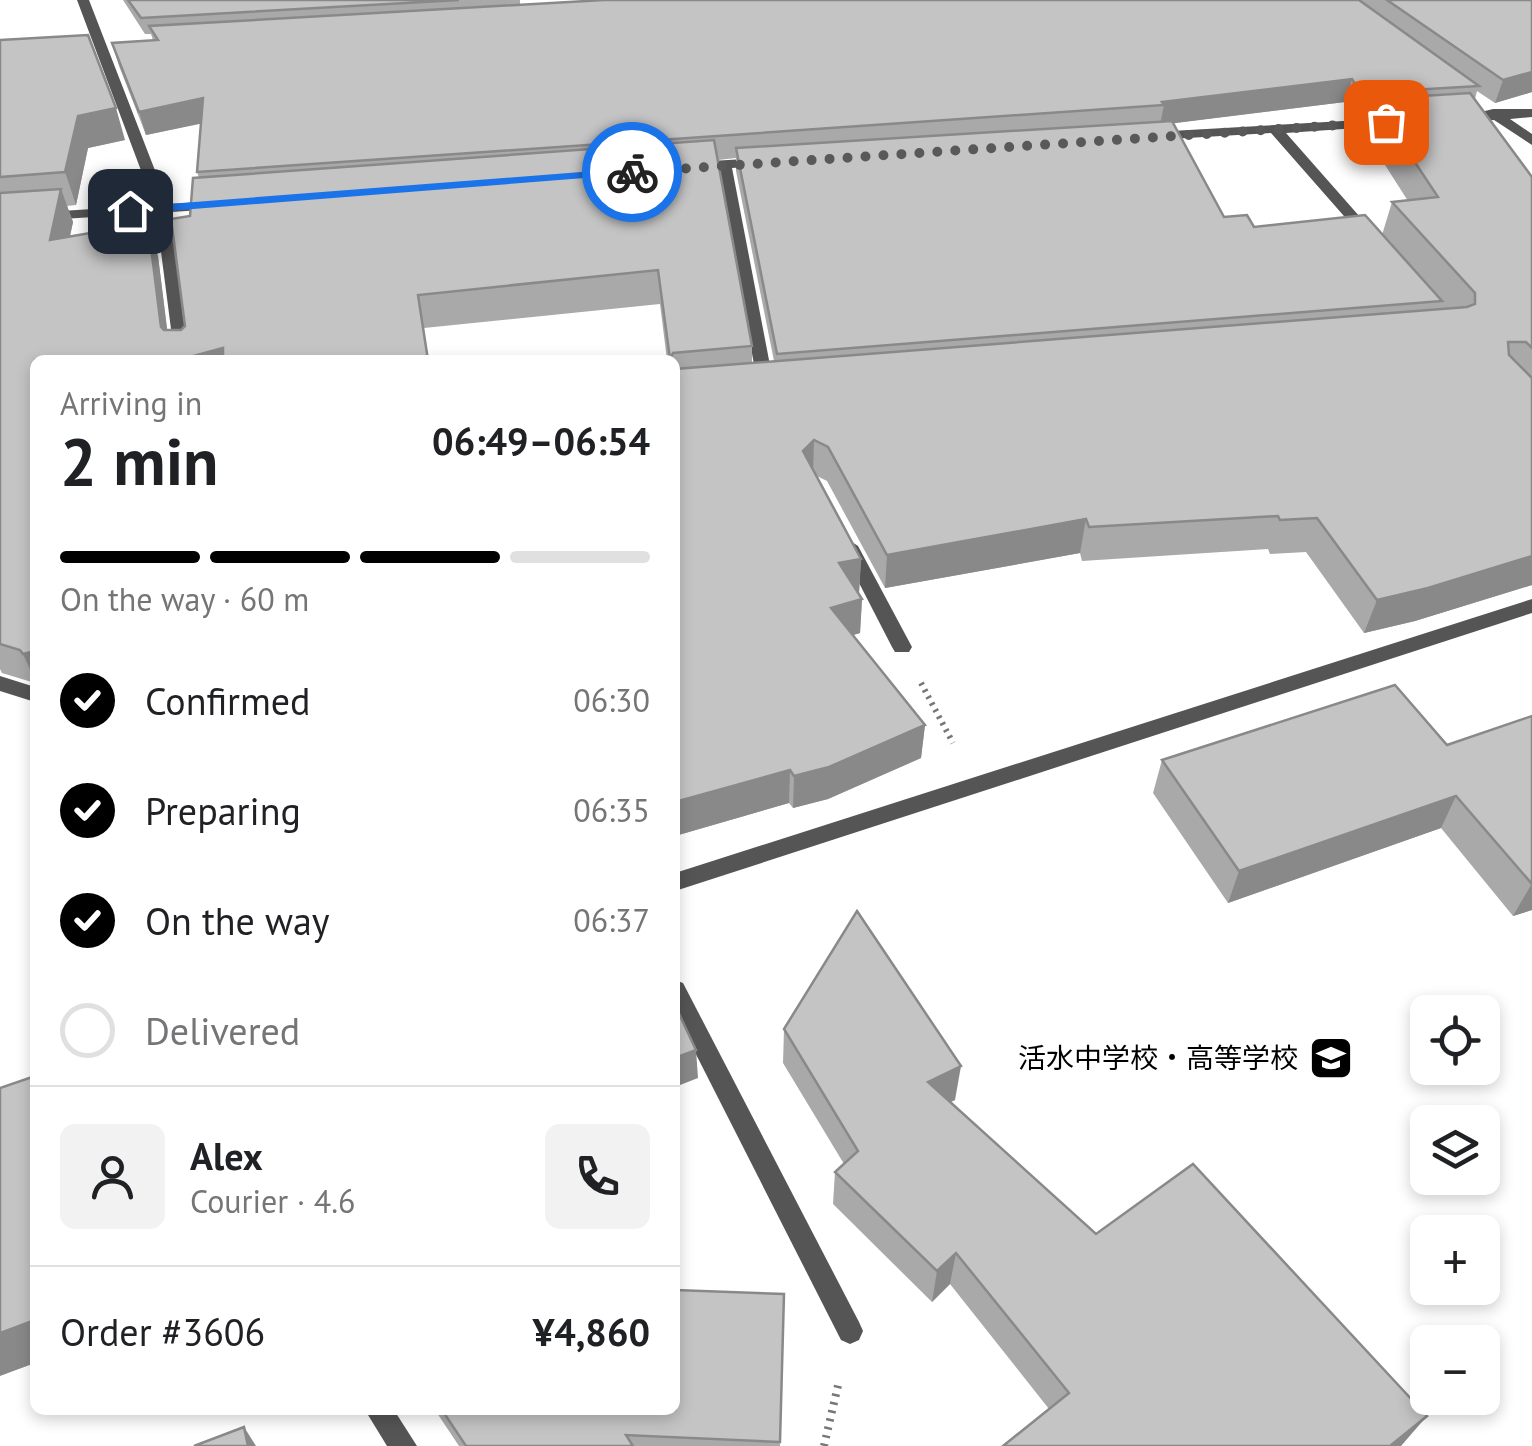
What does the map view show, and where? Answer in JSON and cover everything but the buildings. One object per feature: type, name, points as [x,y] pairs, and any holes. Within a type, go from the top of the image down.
[{"type":"street","points":[[83,0],[163,209],[182,355]]},
{"type":"street","points":[[102,44],[122,43]]},
{"type":"street","points":[[1482,106],[1532,142]]},
{"type":"street","points":[[1442,120],[1532,112]]},
{"type":"street","points":[[1136,138],[1404,122]]},
{"type":"street","points":[[1274,128],[1377,245]]},
{"type":"street","points":[[685,167],[782,160]]},
{"type":"street","points":[[724,164],[757,387],[785,384]]},
{"type":"street","points":[[0,218],[240,203]]},
{"type":"street","points":[[841,532],[902,647]]},
{"type":"street","points":[[680,880],[1532,606]]},
{"type":"street","points":[[0,683],[30,693]]},
{"type":"street","points":[[680,1000],[850,1330]]},
{"type":"street","points":[[381,1415],[403,1446]]},
{"type":"path","points":[[902,647],[976,786]]},
{"type":"path","points":[[824,1446],[850,1330]]},
{"type":"way so far","points":[[632,172],[1386,122]]},
{"type":"place","name":"活水中学校・高等学校","points":[[1331,1058]]},
{"type":"route","points":[[130,211],[632,172]]}]
